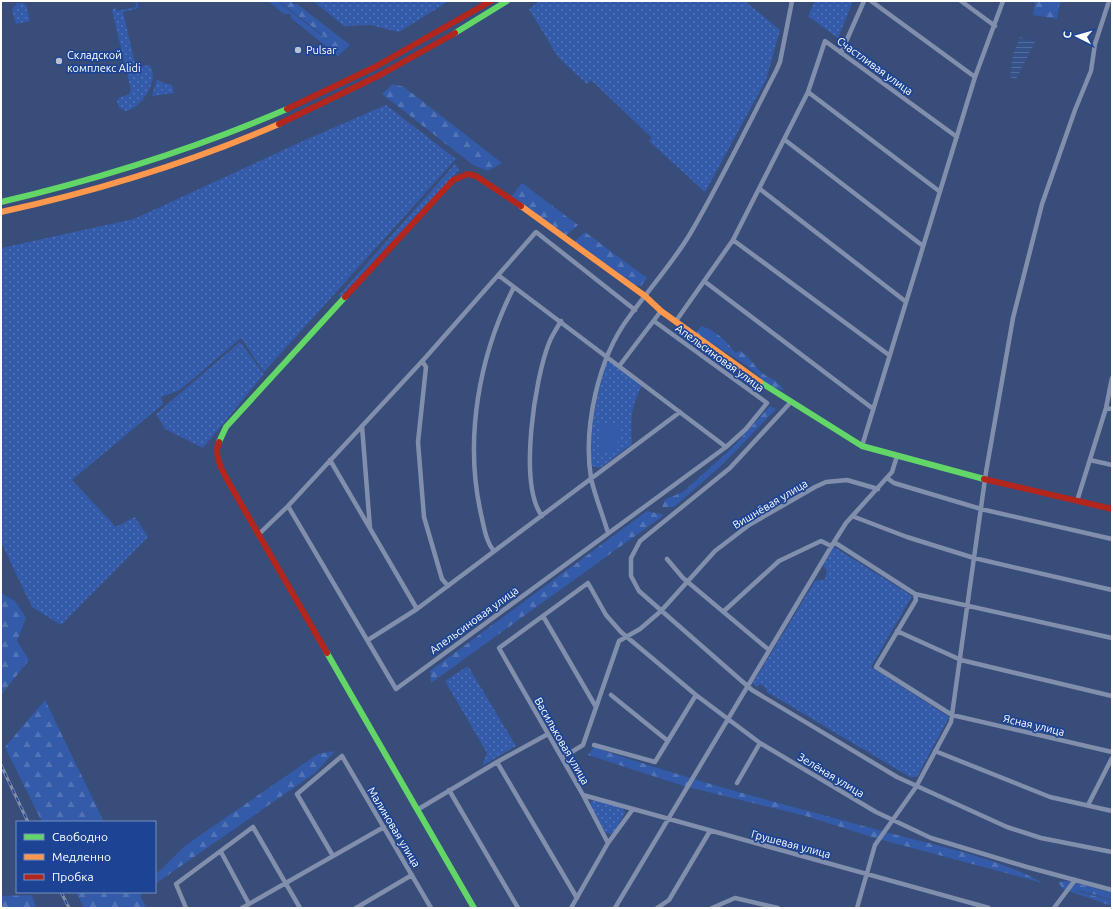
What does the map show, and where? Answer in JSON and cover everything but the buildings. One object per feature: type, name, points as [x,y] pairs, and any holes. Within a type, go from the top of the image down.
[{"type":"street","points":[[1,202],[72,186],[185,151],[247,126],[304,101],[401,54],[491,1]]},
{"type":"street","points":[[1,212],[157,171],[253,135],[356,88],[444,40],[507,1]]},
{"type":"street","points":[[608,533],[592,478],[589,440],[595,395],[608,356],[628,317],[674,259],[690,234],[776,71],[780,62],[792,1]]},
{"type":"street","points":[[841,53],[864,1]]},
{"type":"street","points":[[871,1],[975,77]]},
{"type":"street","points":[[961,1],[995,26]]},
{"type":"street","points":[[862,446],[872,408],[975,77],[1003,1]]},
{"type":"street","points":[[857,908],[875,845],[894,821],[916,787],[951,722],[1001,378],[1013,318],[1042,204],[1075,110],[1091,72],[1095,44],[1109,1]]},
{"type":"street","name":"Счастливая улица","points":[[676,321],[733,240],[808,92],[825,41],[957,137]]},
{"type":"street","points":[[808,92],[939,192]]},
{"type":"street","points":[[304,101],[308,110]]},
{"type":"street","points":[[785,140],[923,246]]},
{"type":"street","points":[[474,908],[416,810],[220,464],[218,447],[226,427],[452,180],[473,173],[490,184],[645,296],[661,311],[790,403],[862,446],[986,480],[1112,509]]},
{"type":"street","points":[[760,189],[905,301]]},
{"type":"street","points":[[259,534],[288,506],[422,361],[536,232],[634,310]]},
{"type":"street","points":[[733,240],[889,355]]},
{"type":"street","points":[[498,275],[620,365],[726,447]]},
{"type":"street","points":[[704,281],[872,408]]},
{"type":"street","points":[[494,551],[490,547],[486,535],[478,500],[474,445],[479,392],[488,353],[506,303],[514,287]]},
{"type":"street","points":[[620,365],[661,311]]},
{"type":"street","name":"Апельсиновая улица","points":[[288,506],[396,689],[726,447],[746,429],[766,403],[654,320]]},
{"type":"street","points":[[542,516],[536,507],[532,476],[531,428],[537,386],[549,342],[561,321]]},
{"type":"street","points":[[422,361],[426,367],[418,442],[424,518],[442,579],[448,586]]},
{"type":"street","points":[[1077,501],[1106,408],[1112,378]]},
{"type":"street","points":[[790,403],[730,468],[640,541],[631,558],[631,576],[638,591],[747,686],[916,787],[1007,827],[1041,838],[1112,852]]},
{"type":"street","points":[[1106,408],[1112,409]]},
{"type":"street","points":[[368,640],[448,586],[680,412]]},
{"type":"street","points":[[362,426],[371,529]]},
{"type":"street","points":[[614,908],[728,720],[832,544],[852,516],[892,472],[897,456]]},
{"type":"street","points":[[330,460],[416,609]]},
{"type":"street","points":[[1090,460],[1112,465]]},
{"type":"street","points":[[887,478],[894,483],[981,509],[1112,540]]},
{"type":"street","name":"Вишнёвая улица","points":[[627,636],[640,629],[661,610],[715,551],[749,525],[815,487],[836,480],[847,480],[878,489]]},
{"type":"street","points":[[852,516],[907,537],[974,558],[1112,590]]},
{"type":"street","points":[[724,611],[778,561],[821,541],[832,544],[916,594],[1112,638]]},
{"type":"street","points":[[667,559],[688,581],[769,650]]},
{"type":"street","points":[[562,758],[583,745],[619,641],[627,636],[606,615],[588,583],[543,616],[596,707]]},
{"type":"street","points":[[916,594],[916,600],[876,667],[952,715]]},
{"type":"street","name":"Васильковая улица","points":[[543,616],[499,648],[583,795],[608,843]]},
{"type":"street","points":[[898,631],[961,660],[1112,696]]},
{"type":"street","name":"Зелёная улица","points":[[627,636],[696,695],[760,743],[894,821],[931,838],[1027,867],[1112,890]]},
{"type":"street","points":[[611,694],[668,740]]},
{"type":"street","points":[[594,745],[655,762],[696,695]]},
{"type":"street","name":"Ясная улица","points":[[952,715],[1112,752]]},
{"type":"street","points":[[416,810],[548,734]]},
{"type":"street","points":[[737,783],[760,743]]},
{"type":"street","points":[[935,751],[1050,797],[1112,811]]},
{"type":"street","name":"Малиновая улица","points":[[333,856],[297,794],[342,756],[431,908]]},
{"type":"street","points":[[1088,805],[1112,758]]},
{"type":"street","points":[[497,762],[576,898]]},
{"type":"street","points":[[449,790],[518,908]]},
{"type":"street","name":"Грушевая улица","points":[[583,795],[989,908]]},
{"type":"street","points":[[571,908],[608,843],[633,809]]},
{"type":"street","points":[[186,908],[176,884],[253,827],[300,908]]},
{"type":"street","points":[[242,908],[384,827]]},
{"type":"street","points":[[657,908],[668,900],[710,831]]},
{"type":"street","points":[[221,852],[249,904]]},
{"type":"street","points":[[356,908],[365,906],[412,875]]},
{"type":"street","points":[[1054,908],[1076,880]]},
{"type":"street","points":[[712,908],[734,898],[778,908]]},
{"type":"green space","points":[[135,1],[137,1],[139,8],[123,12],[136,68],[149,65],[152,70],[153,77],[148,92],[143,99],[138,105],[125,111],[119,107],[117,101],[119,98],[129,94],[131,90],[112,10],[116,7],[117,11],[136,7]]},
{"type":"green space","points":[[268,1],[292,1],[292,4],[297,4],[350,45],[338,56],[291,18],[291,14],[284,14]]},
{"type":"green space","points":[[313,1],[449,1],[399,32],[370,25],[344,26]]},
{"type":"green space","points":[[540,1],[745,1],[780,30],[766,80],[705,192],[649,141],[652,138],[591,80],[587,84],[558,57],[529,9]]},
{"type":"green space","points":[[815,1],[853,1],[838,38],[808,16]]},
{"type":"green space","points":[[1035,1],[1060,1],[1057,19],[1033,15]]},
{"type":"green space","points":[[17,3],[23,3],[26,5],[30,21],[16,24],[12,10]]},
{"type":"green space","points":[[157,79],[163,83],[172,85],[174,93],[152,96]]},
{"type":"green space","points":[[393,84],[404,87],[502,163],[488,171],[473,165],[382,94]]},
{"type":"green space","points":[[386,105],[456,159],[264,372],[241,338],[180,390],[161,397],[163,404],[72,480],[116,527],[135,517],[148,537],[61,625],[32,607],[1,542],[1,248],[134,219],[303,141]]},
{"type":"green space","points":[[455,164],[459,170],[340,297],[339,295]]},
{"type":"green space","points":[[522,183],[578,225],[565,236],[510,198]]},
{"type":"green space","points":[[585,232],[647,278],[641,286],[627,284],[574,242]]},
{"type":"green space","points":[[701,326],[720,336],[735,353],[740,351],[744,354],[759,371],[776,381],[784,390],[768,384],[746,365],[695,334]]},
{"type":"green space","points":[[240,342],[264,374],[203,448],[165,429],[156,414]]},
{"type":"green space","points":[[611,361],[643,384],[636,398],[632,413],[632,444],[600,468],[592,466],[592,426],[596,402],[606,364]]},
{"type":"green space","points":[[770,406],[776,409],[723,464],[674,507],[662,507],[666,499],[683,492],[732,448]]},
{"type":"green space","points":[[601,424],[620,426],[617,452],[599,451]]},
{"type":"green space","points":[[647,511],[664,515],[431,683],[430,671]]},
{"type":"green space","points":[[834,547],[912,596],[871,667],[949,717],[917,777],[910,777],[767,692],[766,688],[760,684],[756,687],[753,683],[815,581],[825,579],[827,570],[823,566]]},
{"type":"green space","points":[[1,593],[15,601],[26,618],[17,641],[29,660],[1,695]]},
{"type":"green space","points":[[468,666],[516,746],[482,766],[487,753],[445,681]]},
{"type":"green space","points":[[45,700],[104,821],[42,821],[5,747]]},
{"type":"green space","points":[[594,747],[737,792],[964,852],[1005,866],[1043,883],[875,838],[806,816],[684,786],[588,755]]},
{"type":"green space","points":[[335,751],[315,773],[156,883],[156,874],[186,845],[318,754]]},
{"type":"green space","points":[[595,800],[623,807],[625,813],[613,834],[606,833],[590,806],[591,802]]},
{"type":"green space","points":[[1069,881],[1112,893],[1112,906],[1063,889],[1058,882]]},
{"type":"green space","points":[[76,893],[141,893],[141,898],[147,908],[84,908]]},
{"type":"green space","points":[[32,895],[36,908],[1,908],[1,896]]},
{"type":"shaded area","points":[[1020,37],[1035,42],[1016,79],[1010,77],[1013,55]]},
{"type":"waterway","points":[[278,1],[323,36]]},
{"type":"waterway","points":[[1079,891],[1112,900]]},
{"type":"railway","points":[[1,765],[28,821]]},
{"type":"railway","points":[[62,893],[69,908]]},
{"type":"traffic: fast","points":[[455,33],[507,1]]},
{"type":"traffic: fast","points":[[1,202],[146,162],[252,124],[287,109]]},
{"type":"traffic: fast","points":[[219,442],[226,427],[345,297]]},
{"type":"traffic: fast","points":[[760,382],[862,446],[984,479]]},
{"type":"traffic: fast","points":[[327,653],[474,908]]},
{"type":"traffic: slow","points":[[1,212],[72,195],[142,175],[211,151],[279,124]]},
{"type":"traffic: slow","points":[[521,206],[645,296],[661,311],[760,382]]},
{"type":"traffic: jam","points":[[287,109],[375,67],[491,1]]},
{"type":"traffic: jam","points":[[279,124],[380,75],[455,33]]},
{"type":"traffic: jam","points":[[345,297],[453,180],[468,174],[476,176],[521,206]]},
{"type":"traffic: jam","points":[[219,442],[217,454],[224,473],[327,653]]},
{"type":"traffic: jam","points":[[984,479],[1112,509]]},
{"type":"place","name":"Pulsar","points":[[298,50]]},
{"type":"place","name":"Складской комплекс Alidi","points":[[59,61]]}]
